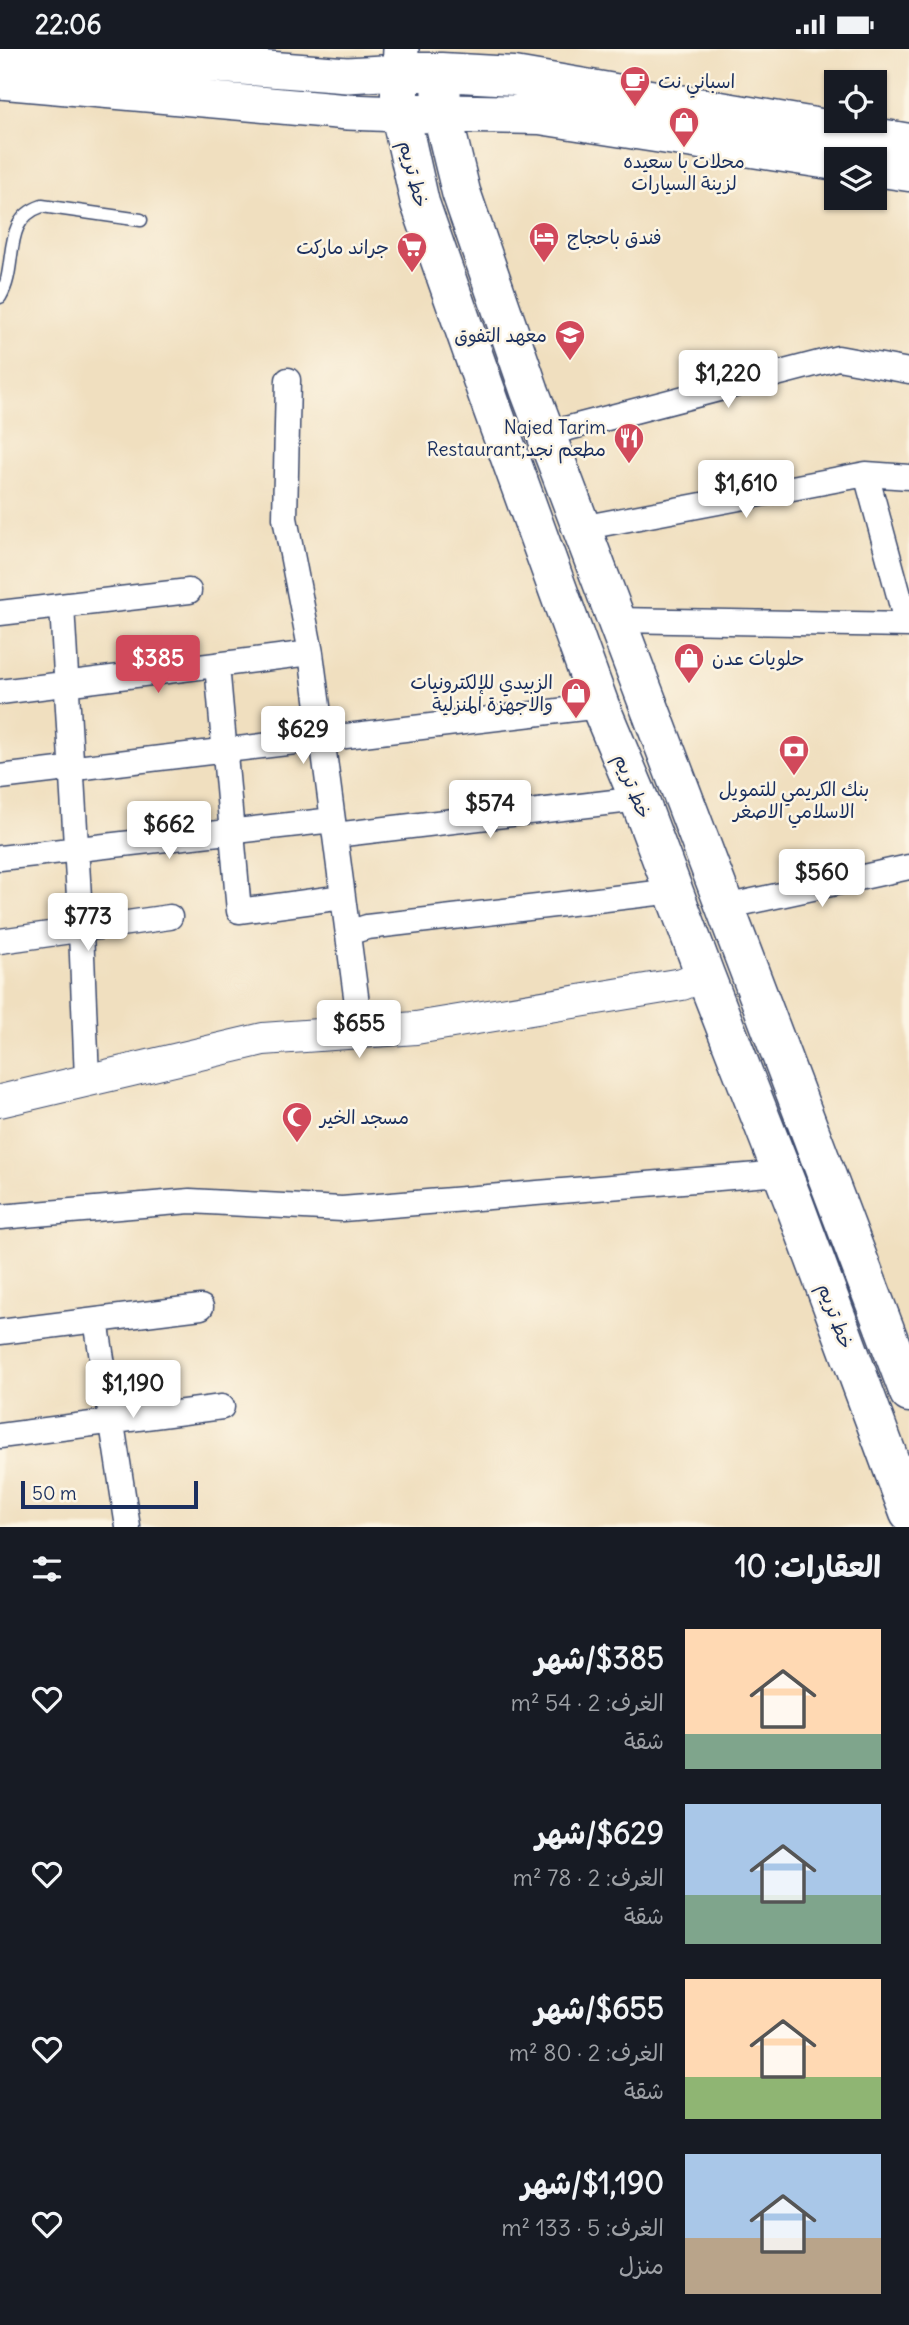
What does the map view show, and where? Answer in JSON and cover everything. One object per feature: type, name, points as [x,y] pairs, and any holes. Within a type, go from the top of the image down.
[{"type":"highway","points":[[442,60],[442,113],[461,192],[581,528],[909,1393]]},
{"type":"highway","points":[[401,61],[442,60],[513,76],[909,143]]},
{"type":"highway","name":"خط تريم","points":[[401,61],[400,114],[420,203],[600,706],[639,799],[909,1513]]},
{"type":"highway","points":[[400,114],[540,115],[824,159]]},
{"type":"highway","points":[[887,169],[909,172]]},
{"type":"main road","points":[[6,49],[156,55],[346,75],[401,61]]},
{"type":"main road","points":[[0,81],[348,112],[400,114]]},
{"type":"street","points":[[546,434],[838,358],[909,371]]},
{"type":"street","points":[[288,380],[285,518],[311,653],[361,1034]]},
{"type":"street","points":[[581,528],[866,474],[909,477]]},
{"type":"street","points":[[616,620],[908,625],[866,474]]},
{"type":"street","points":[[0,613],[188,591]]},
{"type":"street","points":[[62,606],[87,1079]]},
{"type":"street","points":[[0,692],[311,653]]},
{"type":"street","points":[[217,665],[239,911],[343,897]]},
{"type":"street","points":[[0,777],[600,706]]},
{"type":"street","points":[[0,858],[232,831],[334,827],[639,799]]},
{"type":"street","points":[[725,907],[909,867]]},
{"type":"street","points":[[348,933],[367,927],[674,891]]},
{"type":"street","points":[[0,941],[170,916]]},
{"type":"street","points":[[0,1101],[263,1039],[416,1028],[668,986],[705,975]]},
{"type":"street","points":[[0,1217],[190,1201],[342,1209],[782,1173]]},
{"type":"street","points":[[0,1332],[201,1307]]},
{"type":"street","points":[[96,1320],[128,1527]]},
{"type":"street","points":[[0,1436],[222,1407]]},
{"type":"street","points":[[903,1527],[909,1526]]},
{"type":"lane","points":[[0,297],[6,288],[15,227],[29,210],[42,206],[141,220]]},
{"type":"place","name":"اسباني نت","points":[[635,108]]},
{"type":"place","name":"محلات با سعيده لزينة السيارات","points":[[684,149]]},
{"type":"place","name":"فندق باحجاج","points":[[544,264]]},
{"type":"place","name":"جراند ماركت","points":[[412,274]]},
{"type":"place","name":"معهد التفوق","points":[[570,362]]},
{"type":"place","name":"Najed Tarim Restaurant;مطعم نجد","points":[[629,465]]},
{"type":"place","name":"حلويات عدن","points":[[689,685]]},
{"type":"place","name":"الزبيدي للإلكترونيات والاجهزة المنزلية","points":[[576,720]]},
{"type":"place","name":"بنك الكريمي للتمويل الاسلامي الاصغر","points":[[794,777]]},
{"type":"place","name":"مسجد الخير","points":[[297,1144]]}]
